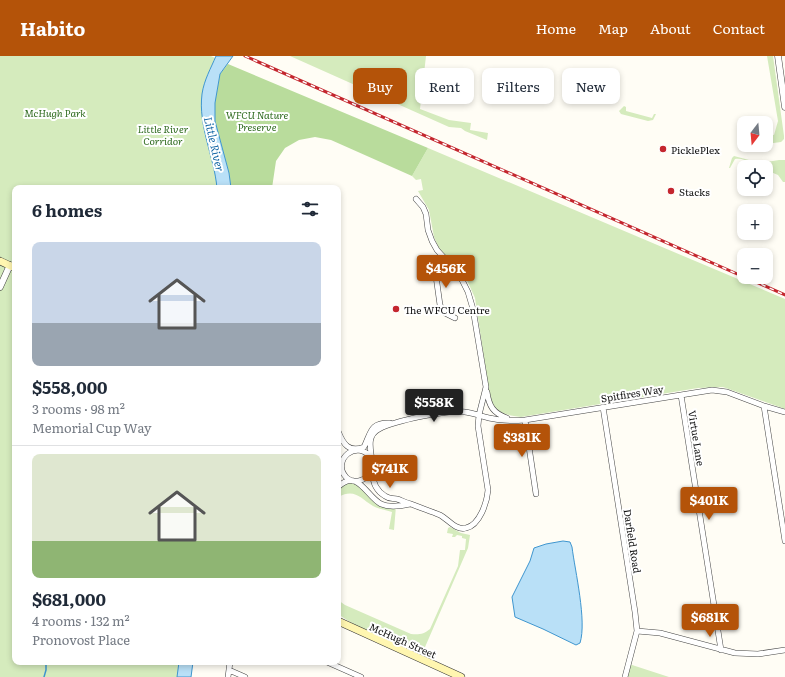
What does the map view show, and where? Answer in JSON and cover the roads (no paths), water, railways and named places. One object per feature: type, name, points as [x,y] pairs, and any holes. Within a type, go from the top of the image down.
[{"type":"main road","points":[[0,260],[12,267]]},
{"type":"main road","name":"McHugh Street","points":[[341,622],[461,677]]},
{"type":"street","points":[[778,56],[785,107]]},
{"type":"street","points":[[416,199],[423,207],[426,214],[428,230],[437,250],[459,274],[468,292],[473,309],[490,407],[499,416],[513,421]]},
{"type":"street","points":[[444,258],[435,268],[440,305],[445,313],[456,318]]},
{"type":"street","points":[[0,287],[12,267]]},
{"type":"street","points":[[391,424],[377,430],[373,436],[370,450],[373,467],[372,476],[378,490],[385,496],[441,516],[460,528],[466,529],[472,526],[481,514],[487,501],[488,490],[478,426],[479,415],[486,387]]},
{"type":"street","name":"Spitfires Way","points":[[356,450],[364,447],[370,432],[375,426],[382,423],[391,424],[453,411],[513,421],[712,390],[727,392],[785,412]]},
{"type":"street","name":"Virtue Lane","points":[[681,395],[721,650]]},
{"type":"street","points":[[764,406],[785,541]]},
{"type":"street","name":"Darfield Road","points":[[603,407],[637,631],[625,677]]},
{"type":"street","points":[[525,420],[536,494]]},
{"type":"street","points":[[341,438],[344,444],[350,449],[363,451],[372,459]]},
{"type":"street","points":[[356,450],[345,456],[342,462],[346,477],[352,481],[361,483],[373,497],[382,504],[391,506],[410,504]]},
{"type":"street","points":[[341,484],[346,481],[360,481],[366,478],[373,467]]},
{"type":"street","points":[[637,631],[660,633],[735,653],[758,654],[785,650]]},
{"type":"street","points":[[228,677],[230,665]]},
{"type":"street","points":[[334,665],[361,677]]},
{"type":"street","points":[[229,670],[245,677]]},
{"type":"water","name":"Little River","points":[[216,56],[233,56],[220,74],[215,103],[215,121],[229,173],[231,185],[216,185],[202,118],[202,94],[206,79]]},
{"type":"water","points":[[563,541],[570,542],[572,547],[580,596],[582,634],[580,643],[576,645],[515,617],[512,597],[530,561],[534,548]]},
{"type":"water","points":[[179,665],[193,665],[191,677],[177,677]]},
{"type":"waterway","points":[[44,677],[46,665]]},
{"type":"railway","points":[[245,56],[737,274]]},
{"type":"railway","points":[[761,284],[785,295]]},
{"type":"place","name":"PicklePlex","points":[[663,149]]},
{"type":"place","name":"Stacks","points":[[671,191]]},
{"type":"place","name":"The WFCU Centre","points":[[396,309]]},
{"type":"park label","name":"McHugh Park","points":[[55,112]]},
{"type":"park label","name":"WFCU Nature Preserve","points":[[257,120]]},
{"type":"park label","name":"Little River Corridor","points":[[163,134]]}]
